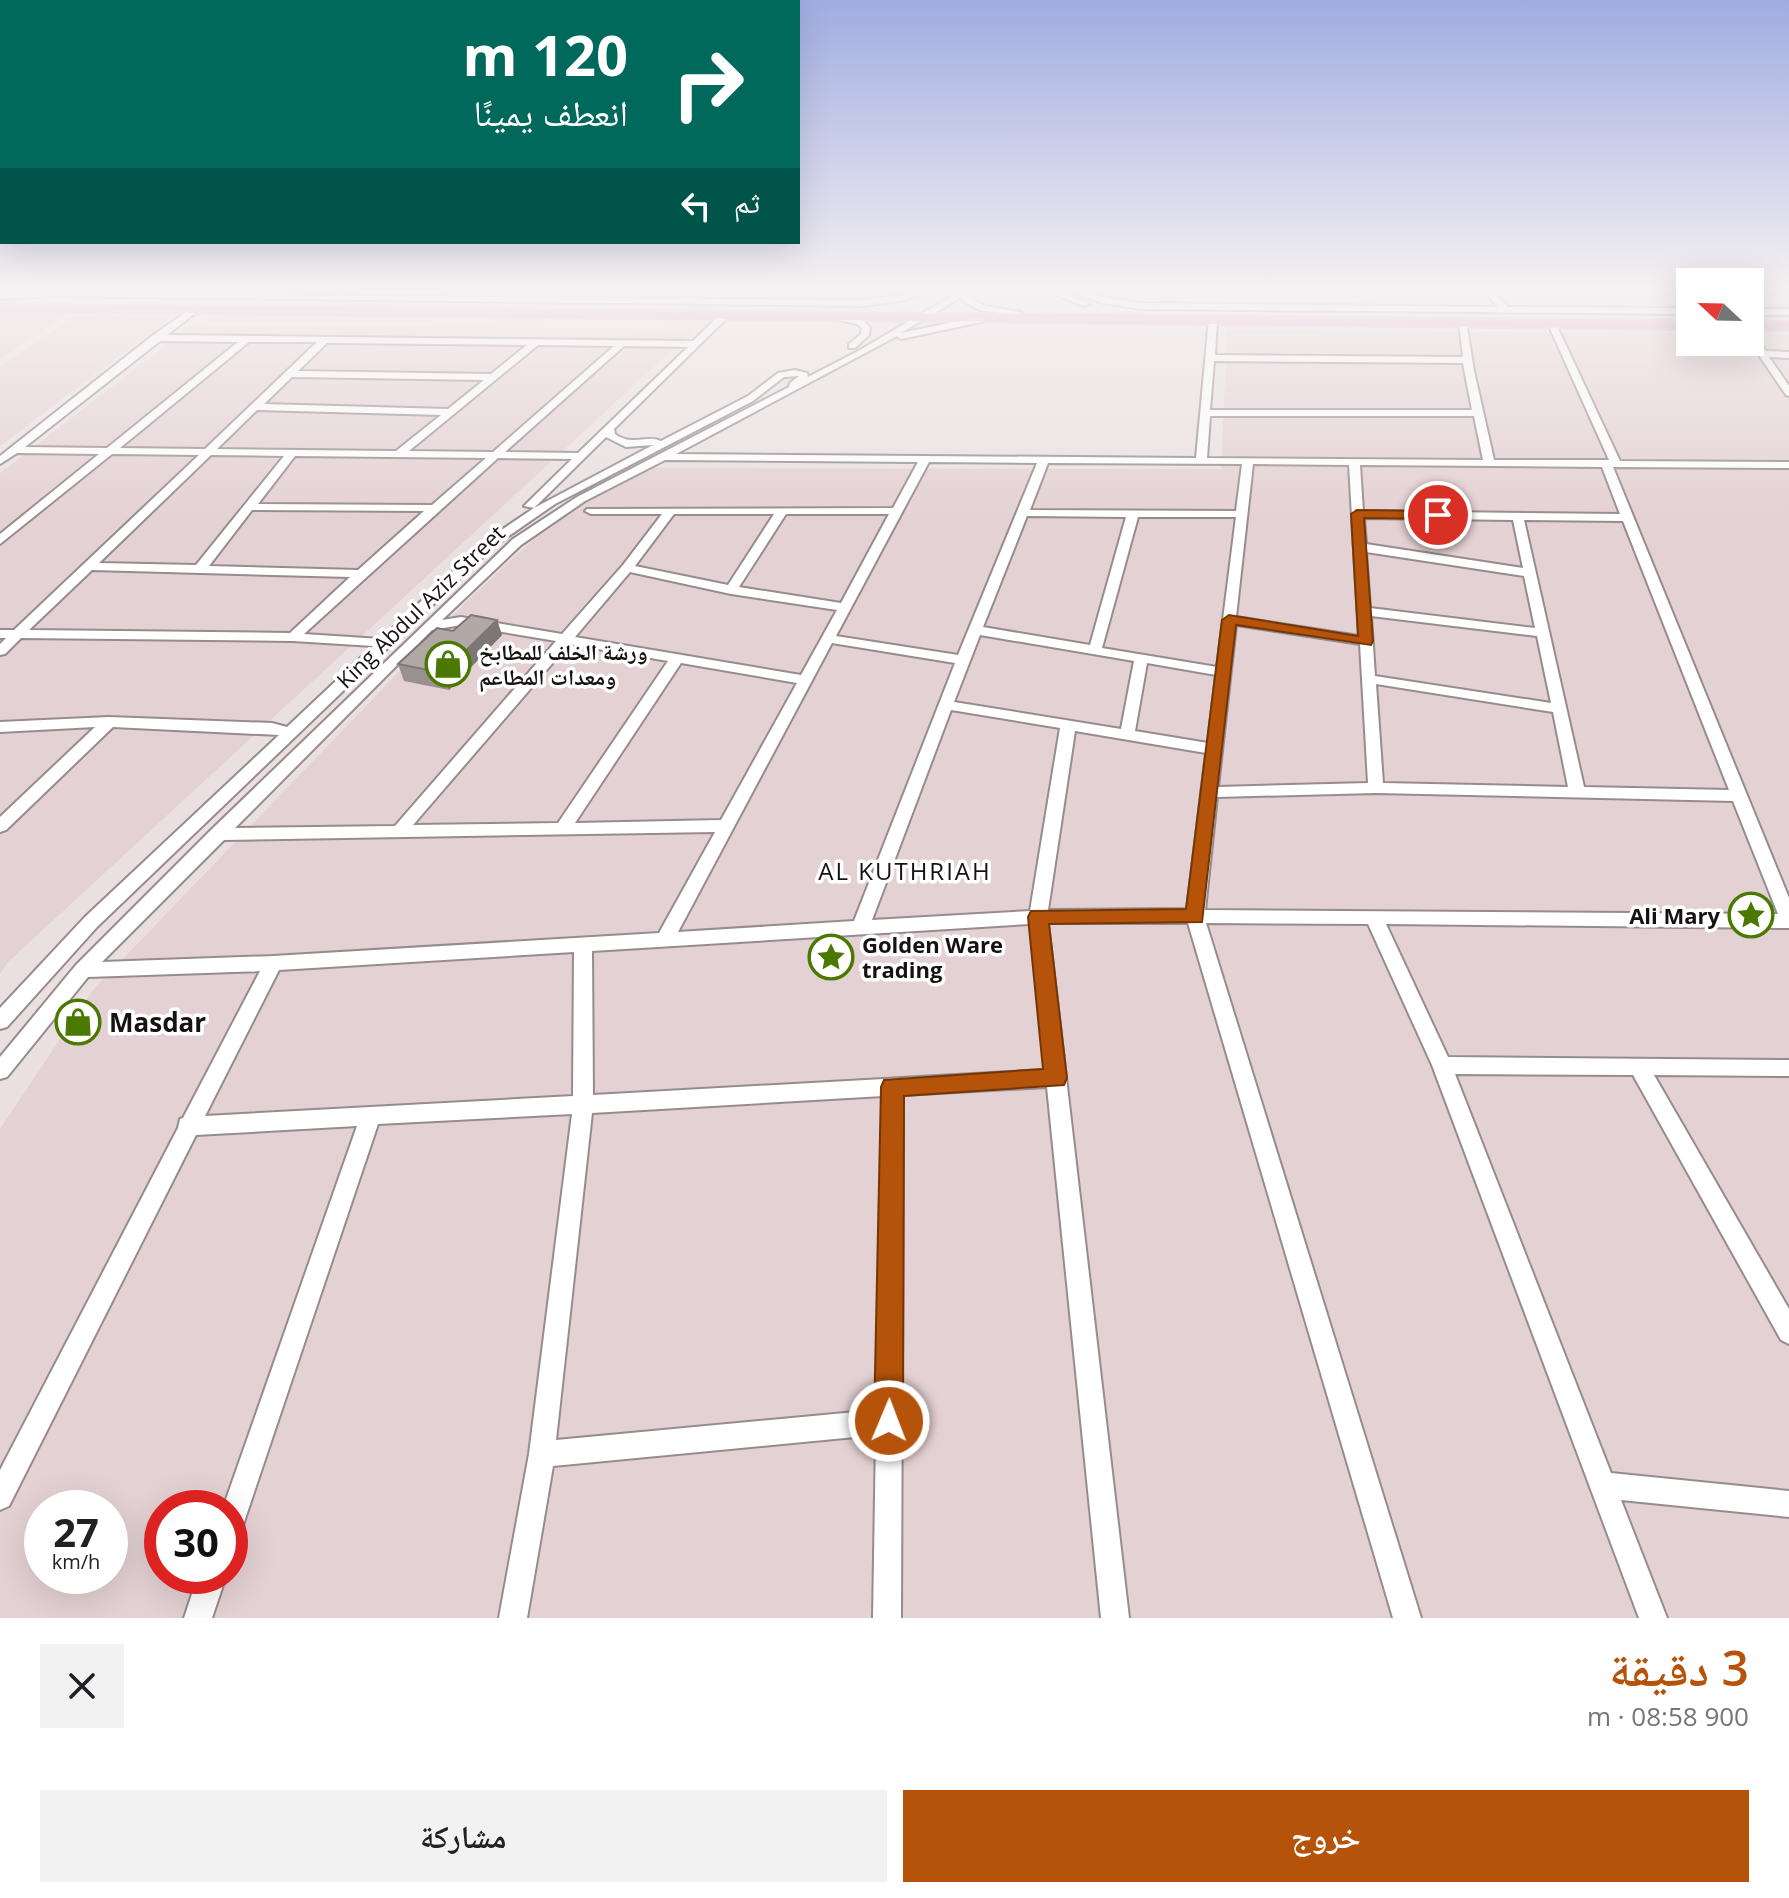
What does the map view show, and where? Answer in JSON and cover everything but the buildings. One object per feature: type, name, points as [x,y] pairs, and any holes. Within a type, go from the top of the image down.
[{"type":"street","points":[[0,461],[117,369]]},
{"type":"street","points":[[0,540],[210,369]]},
{"type":"street","points":[[0,651],[296,369]]},
{"type":"street","points":[[399,454],[504,369]]},
{"type":"street","points":[[293,637],[360,574],[594,369]]},
{"type":"street","points":[[489,544],[669,369]]},
{"type":"street","name":"King Abdul Aziz Street","points":[[0,1071],[83,970],[217,834],[517,542],[560,511],[586,505],[750,399],[811,369]]},
{"type":"street","name":"King Abdul Aziz Street","points":[[0,1021],[91,922],[489,544],[551,502],[685,439],[729,422],[823,369]]},
{"type":"street","points":[[1201,461],[1208,369]]},
{"type":"street","points":[[1469,369],[1489,463]]},
{"type":"street","points":[[83,970],[273,963],[1038,917],[1789,921],[1571,369]]},
{"type":"street","points":[[1773,369],[1789,393]]},
{"type":"street","points":[[729,422],[802,380],[804,376],[800,373]]},
{"type":"street","points":[[290,374],[494,377]]},
{"type":"street","points":[[254,407],[451,412]]},
{"type":"street","points":[[1205,413],[1480,413]]},
{"type":"street","points":[[609,426],[612,438],[629,444],[685,439],[682,453],[695,457]]},
{"type":"street","points":[[14,450],[580,456]]},
{"type":"street","points":[[200,569],[292,453]]},
{"type":"street","points":[[658,459],[1789,465]]},
{"type":"street","points":[[665,939],[925,459]]},
{"type":"street","points":[[860,928],[1044,460]]},
{"type":"street","points":[[1248,461],[1195,916],[1407,1618]]},
{"type":"street","points":[[1354,462],[1376,788]]},
{"type":"street","points":[[586,505],[671,511],[896,511]]},
{"type":"street","points":[[249,507],[437,508]]},
{"type":"street","points":[[731,590],[783,510]]},
{"type":"street","points":[[400,830],[627,568],[671,511]]},
{"type":"street","points":[[1022,513],[1242,514]]},
{"type":"street","points":[[1095,650],[1133,514]]},
{"type":"street","points":[[1357,514],[1628,518]]},
{"type":"street","points":[[1518,517],[1577,793]]},
{"type":"street","points":[[1359,547],[1530,573]]},
{"type":"street","points":[[89,566],[360,574]]},
{"type":"street","points":[[627,568],[731,590],[844,607]]},
{"type":"street","points":[[387,667],[402,643],[457,588],[450,585],[442,588]]},
{"type":"street","points":[[1364,611],[1543,633]]},
{"type":"street","points":[[1229,620],[1366,641]]},
{"type":"street","points":[[426,628],[454,621],[804,680]]},
{"type":"street","points":[[975,630],[1223,672]]},
{"type":"street","points":[[0,634],[293,637],[382,643]]},
{"type":"street","points":[[826,638],[963,660]]},
{"type":"street","points":[[563,828],[677,658]]},
{"type":"street","points":[[1127,735],[1141,658]]},
{"type":"street","points":[[1368,679],[1559,709]]},
{"type":"street","points":[[946,705],[1214,749]]},
{"type":"street","points":[[0,826],[109,722]]},
{"type":"street","points":[[0,727],[109,722],[272,728],[289,733]]},
{"type":"street","points":[[1068,725],[1038,917],[1115,1618]]},
{"type":"street","points":[[1209,792],[1376,788],[1740,796]]},
{"type":"street","points":[[217,834],[725,826]]},
{"type":"street","points":[[1374,918],[1442,1065],[1653,1618]]},
{"type":"street","points":[[513,1618],[542,1454],[583,1104],[583,944]]},
{"type":"street","points":[[0,1497],[273,963]]},
{"type":"street","points":[[1442,1065],[1787,1071]]},
{"type":"street","points":[[1639,1067],[1789,1332]]},
{"type":"street","points":[[187,1126],[1056,1078]]},
{"type":"street","points":[[887,1618],[893,1087]]},
{"type":"street","points":[[242,1490],[371,1116]]},
{"type":"street","points":[[542,1454],[889,1421]]},
{"type":"street","points":[[1602,1485],[1789,1504]]},
{"type":"street","points":[[198,1618],[206,1594]]},
{"type":"shaded area","points":[[0,369],[103,369],[0,446]]},
{"type":"shaded area","points":[[136,369],[652,369],[9,961],[0,974],[0,473]]},
{"type":"shaded area","points":[[1225,369],[1789,369],[1789,1618],[0,1618],[0,1129],[93,990],[465,603],[549,525],[650,468],[1221,469]]},
{"type":"place","name":"ورشة الخلف للمطابخ ومعدات المطاعم","points":[[448,664]]},
{"type":"place","name":"Ali Mary","points":[[1751,915]]},
{"type":"place","name":"Golden Ware trading","points":[[831,957]]},
{"type":"place","name":"Masdar","points":[[78,1022]]},
{"type":"district","name":"AL KUTHRIAH","points":[[905,870]]},
{"type":"route","points":[[889,1421],[893,1087],[1056,1078],[1038,917],[1195,916],[1229,620],[1366,641],[1357,514],[1438,515]]}]
